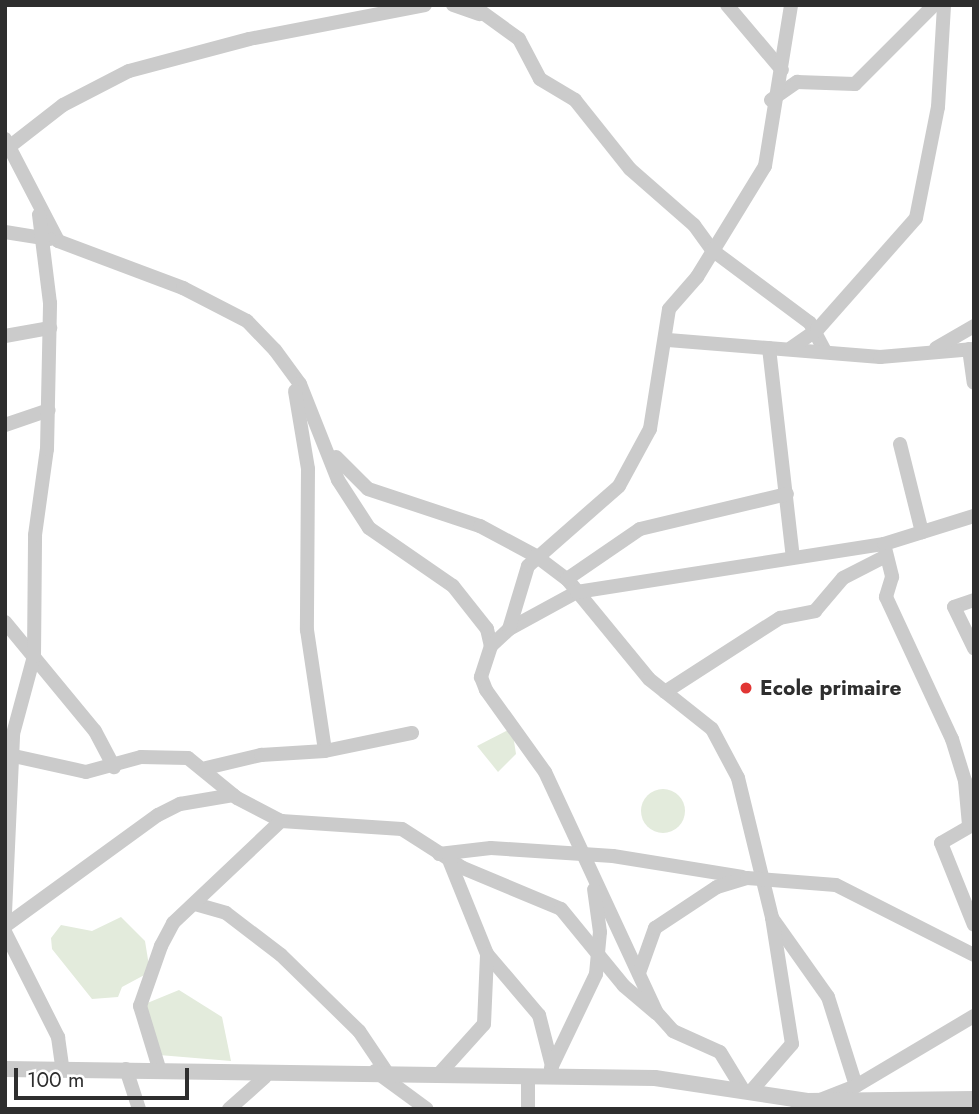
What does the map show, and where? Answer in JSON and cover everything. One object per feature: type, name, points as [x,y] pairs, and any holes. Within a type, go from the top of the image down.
[{"type":"street","points":[[58,241],[7,143],[63,105],[128,71],[250,39],[425,5]]},
{"type":"street","points":[[453,5],[475,10],[519,39],[540,79],[575,100],[595,132],[712,250],[817,330],[824,348]]},
{"type":"street","points":[[727,5],[777,66],[797,82]]},
{"type":"street","points":[[509,629],[521,582],[536,556],[625,477],[650,429],[668,340],[669,309],[712,250],[765,166],[771,100],[791,5]]},
{"type":"street","points":[[771,100],[797,82],[855,84],[934,5]]},
{"type":"street","points":[[791,348],[817,330],[916,218],[937,107],[944,5]]},
{"type":"street","points":[[5,912],[9,755],[20,695],[34,656],[35,534],[49,410],[50,328],[38,206]]},
{"type":"street","points":[[5,232],[58,241],[147,272],[247,321],[289,368],[324,439],[338,480],[369,528],[453,586],[471,603],[491,646]]},
{"type":"street","points":[[934,350],[974,326]]},
{"type":"street","points":[[5,336],[50,328]]},
{"type":"street","points":[[668,340],[769,348],[824,348],[880,357],[934,350],[971,349],[974,383]]},
{"type":"street","points":[[769,348],[788,494],[793,558]]},
{"type":"street","points":[[289,368],[305,429],[304,533],[312,571],[307,630],[325,751]]},
{"type":"street","points":[[5,425],[49,410]]},
{"type":"street","points":[[324,439],[347,473],[368,489],[480,526],[536,556],[566,579],[665,692],[712,729],[728,755],[765,879],[792,1044],[747,1089]]},
{"type":"street","points":[[900,444],[922,532]]},
{"type":"street","points":[[566,579],[640,529],[788,494]]},
{"type":"street","points":[[665,692],[780,618],[815,611],[843,578],[885,550],[922,532],[974,516]]},
{"type":"street","points":[[657,1013],[545,772],[486,690],[481,677],[491,646],[509,629],[576,592],[793,558],[885,550]]},
{"type":"street","points":[[885,550],[892,578],[886,597],[952,739],[965,782],[972,825],[941,843],[974,925]]},
{"type":"street","points":[[974,600],[954,609],[974,648]]},
{"type":"street","points":[[5,622],[95,731],[114,767]]},
{"type":"street","points":[[206,768],[261,755],[325,751],[412,733]]},
{"type":"street","points":[[9,755],[71,771],[114,767],[168,755],[206,768],[233,794],[281,821],[402,829],[444,857],[561,909],[600,955],[673,1031],[720,1052],[747,1089]]},
{"type":"street","points":[[5,926],[158,816],[180,804],[233,794]]},
{"type":"street","points":[[159,1068],[141,1006],[173,923],[281,821]]},
{"type":"street","points":[[444,857],[491,848],[582,855],[747,878],[836,886],[934,929],[974,955]]},
{"type":"street","points":[[444,857],[487,954],[539,1015],[550,1072]]},
{"type":"street","points":[[550,1072],[600,955],[592,874]]},
{"type":"street","points":[[639,973],[655,928],[717,887],[747,878]]},
{"type":"street","points":[[195,904],[226,913],[281,955],[359,1031],[381,1071],[427,1109]]},
{"type":"street","points":[[772,918],[828,997],[856,1086]]},
{"type":"street","points":[[5,932],[58,1037],[63,1070]]},
{"type":"street","points":[[439,1074],[484,1024],[487,954]]},
{"type":"street","points":[[797,1109],[856,1086],[974,1016]]},
{"type":"street","points":[[5,1069],[159,1068],[265,1077],[381,1071],[528,1079],[550,1072],[655,1078],[822,1101],[972,1101]]},
{"type":"street","points":[[126,1069],[139,1109]]},
{"type":"street","points":[[229,1109],[265,1077]]},
{"type":"street","points":[[528,1079],[528,1109]]},
{"type":"green space","points":[[512,728],[516,754],[498,772],[477,746]]},
{"type":"green space","points":[[663,789],[679,795],[685,811],[679,827],[663,833],[647,827],[641,811],[647,795]]},
{"type":"green space","points":[[121,917],[145,941],[150,972],[122,987],[118,997],[92,999],[52,949],[51,938],[61,925],[92,931]]},
{"type":"green space","points":[[179,990],[222,1017],[231,1061],[159,1055],[140,1006]]},
{"type":"place","name":"Ecole primaire","points":[[746,688]]}]
